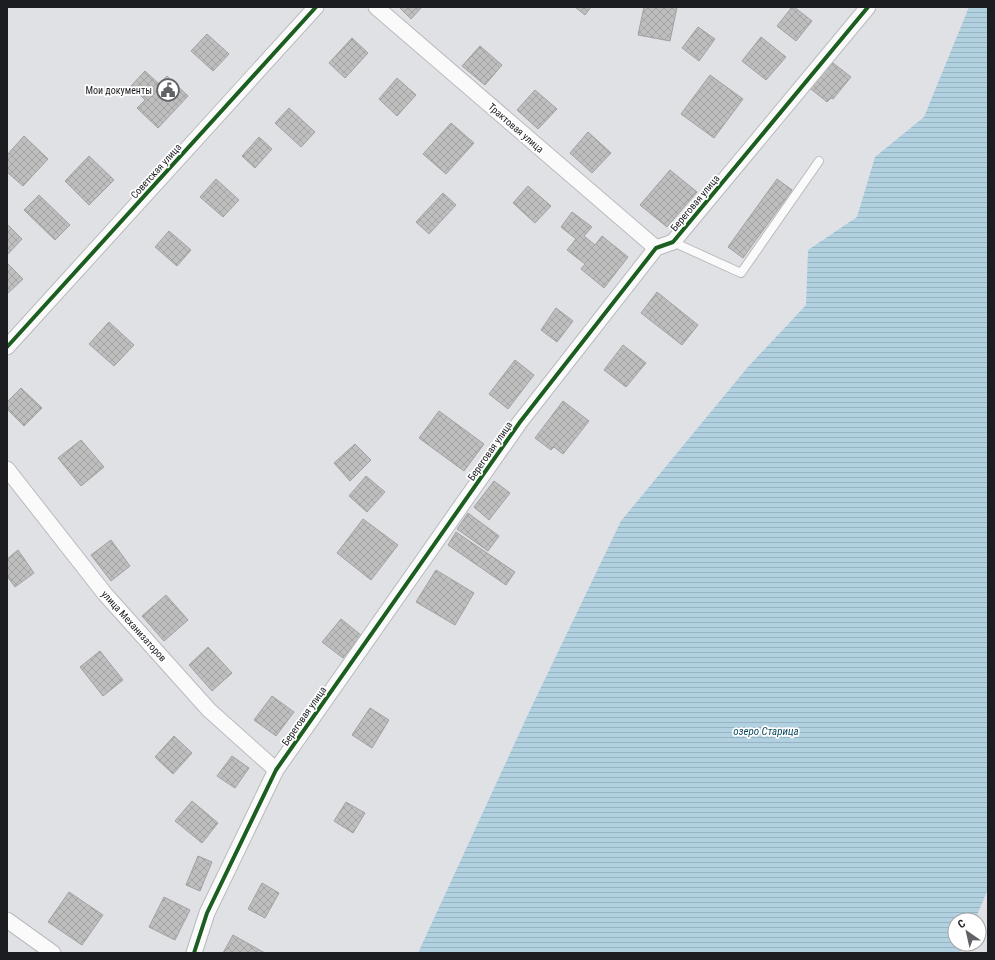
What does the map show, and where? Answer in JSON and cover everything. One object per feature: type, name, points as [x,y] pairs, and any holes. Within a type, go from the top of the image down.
[{"type":"street","name":"Советская улица","points":[[7,347],[316,7]]},
{"type":"street","name":"Трактовая улица","points":[[376,7],[656,248]]},
{"type":"street","name":"Береговая улица","points":[[194,953],[206,913],[276,770],[520,422],[656,248],[673,242],[868,7]]},
{"type":"street","name":"улица Механизаторов","points":[[7,469],[105,594],[209,710],[276,770]]},
{"type":"street","points":[[7,920],[53,953]]},
{"type":"lane","points":[[673,242],[741,273],[819,161]]},
{"type":"water","name":"озеро Старица","points":[[969,7],[988,7],[988,889],[978,912],[947,912],[947,952],[960,953],[418,953],[531,708],[621,521],[747,368],[806,305],[808,250],[857,217],[875,157],[924,117]]},
{"type":"building","points":[[399,7],[422,7],[411,19]]},
{"type":"building","points":[[575,7],[591,7],[585,15]]},
{"type":"building","points":[[644,7],[677,7],[670,41],[638,35]]},
{"type":"building","points":[[792,7],[812,21],[796,41],[777,26]]},
{"type":"building","points":[[698,27],[715,39],[699,61],[682,48]]},
{"type":"building","points":[[207,34],[229,54],[213,71],[191,51]]},
{"type":"building","points":[[761,37],[786,57],[766,80],[742,61]]},
{"type":"building","points":[[352,38],[368,53],[345,78],[329,63]]},
{"type":"building","points":[[480,46],[502,65],[485,85],[462,66]]},
{"type":"building","points":[[828,59],[851,77],[833,99],[831,98],[827,102],[806,85]]},
{"type":"building","points":[[145,71],[159,84],[167,76],[188,96],[158,128],[137,108],[145,100],[131,86]]},
{"type":"building","points":[[710,75],[743,99],[714,138],[681,114]]},
{"type":"building","points":[[397,78],[416,95],[397,116],[379,99]]},
{"type":"building","points":[[535,90],[557,109],[538,129],[517,110]]},
{"type":"building","points":[[289,108],[315,132],[301,147],[275,123]]},
{"type":"building","points":[[451,123],[474,143],[446,174],[423,154]]},
{"type":"building","points":[[588,132],[611,153],[592,173],[570,153]]},
{"type":"building","points":[[24,136],[48,159],[23,186],[7,172],[7,155]]},
{"type":"building","points":[[259,137],[272,149],[255,168],[242,156]]},
{"type":"building","points":[[89,156],[114,180],[89,205],[65,181]]},
{"type":"building","points":[[670,170],[697,192],[667,227],[640,205]]},
{"type":"building","points":[[216,179],[239,200],[223,217],[200,197]]},
{"type":"building","points":[[777,179],[792,190],[743,258],[728,247]]},
{"type":"building","points":[[528,186],[551,206],[535,223],[513,203]]},
{"type":"building","points":[[443,193],[456,205],[429,234],[416,222]]},
{"type":"building","points":[[39,195],[70,225],[55,240],[24,210]]},
{"type":"building","points":[[572,212],[592,227],[584,236],[595,245],[602,236],[628,257],[604,288],[581,269],[585,264],[567,250],[576,239],[561,227]]},
{"type":"building","points":[[7,224],[22,239],[7,255]]},
{"type":"building","points":[[169,231],[191,250],[177,266],[155,247]]},
{"type":"building","points":[[7,263],[23,279],[7,294]]},
{"type":"building","points":[[657,292],[698,325],[682,345],[641,313]]},
{"type":"building","points":[[556,308],[573,321],[557,342],[541,330]]},
{"type":"building","points":[[109,322],[134,345],[114,366],[89,344]]},
{"type":"building","points":[[623,345],[646,363],[626,387],[604,370]]},
{"type":"building","points":[[515,360],[534,375],[508,409],[489,394]]},
{"type":"building","points":[[21,388],[42,408],[24,426],[7,409],[7,402]]},
{"type":"building","points":[[563,401],[589,421],[563,454],[554,447],[551,450],[535,438]]},
{"type":"building","points":[[439,411],[484,444],[464,471],[419,438]]},
{"type":"building","points":[[81,440],[104,467],[81,486],[58,458]]},
{"type":"building","points":[[355,444],[371,460],[350,481],[334,463]]},
{"type":"building","points":[[366,476],[385,492],[367,512],[349,496]]},
{"type":"building","points":[[494,481],[510,493],[489,520],[474,507]]},
{"type":"building","points":[[468,513],[499,536],[488,551],[457,529]]},
{"type":"building","points":[[363,519],[398,545],[371,580],[337,553]]},
{"type":"building","points":[[456,532],[515,572],[506,585],[448,545]]},
{"type":"building","points":[[111,540],[130,566],[111,581],[91,555]]},
{"type":"building","points":[[18,550],[34,573],[15,587],[7,576],[7,559]]},
{"type":"building","points":[[436,570],[474,593],[455,625],[416,602]]},
{"type":"building","points":[[166,595],[188,620],[164,641],[142,616]]},
{"type":"building","points":[[341,619],[361,635],[343,658],[322,642]]},
{"type":"building","points":[[208,647],[232,673],[212,691],[189,665]]},
{"type":"building","points":[[100,651],[123,680],[103,696],[80,667]]},
{"type":"building","points":[[272,696],[294,712],[276,736],[254,720]]},
{"type":"building","points":[[370,708],[389,720],[372,748],[352,735]]},
{"type":"building","points":[[174,736],[192,753],[173,774],[155,757]]},
{"type":"building","points":[[232,756],[249,768],[235,788],[217,776]]},
{"type":"building","points":[[192,801],[218,823],[202,843],[175,821]]},
{"type":"building","points":[[346,802],[365,813],[353,833],[334,821]]},
{"type":"building","points":[[198,856],[212,862],[200,891],[186,885]]},
{"type":"building","points":[[262,883],[279,893],[265,918],[248,909]]},
{"type":"building","points":[[69,892],[103,915],[82,945],[48,922]]},
{"type":"building","points":[[164,897],[190,910],[175,940],[149,927]]},
{"type":"building","points":[[233,935],[265,953],[223,953]]},
{"type":"cycle path","points":[[7,347],[316,7]]},
{"type":"cycle path","points":[[194,953],[207,913],[276,770],[520,422],[656,248],[673,242],[868,7]]},
{"type":"place","name":"Мои документы","points":[[168,90]]}]
